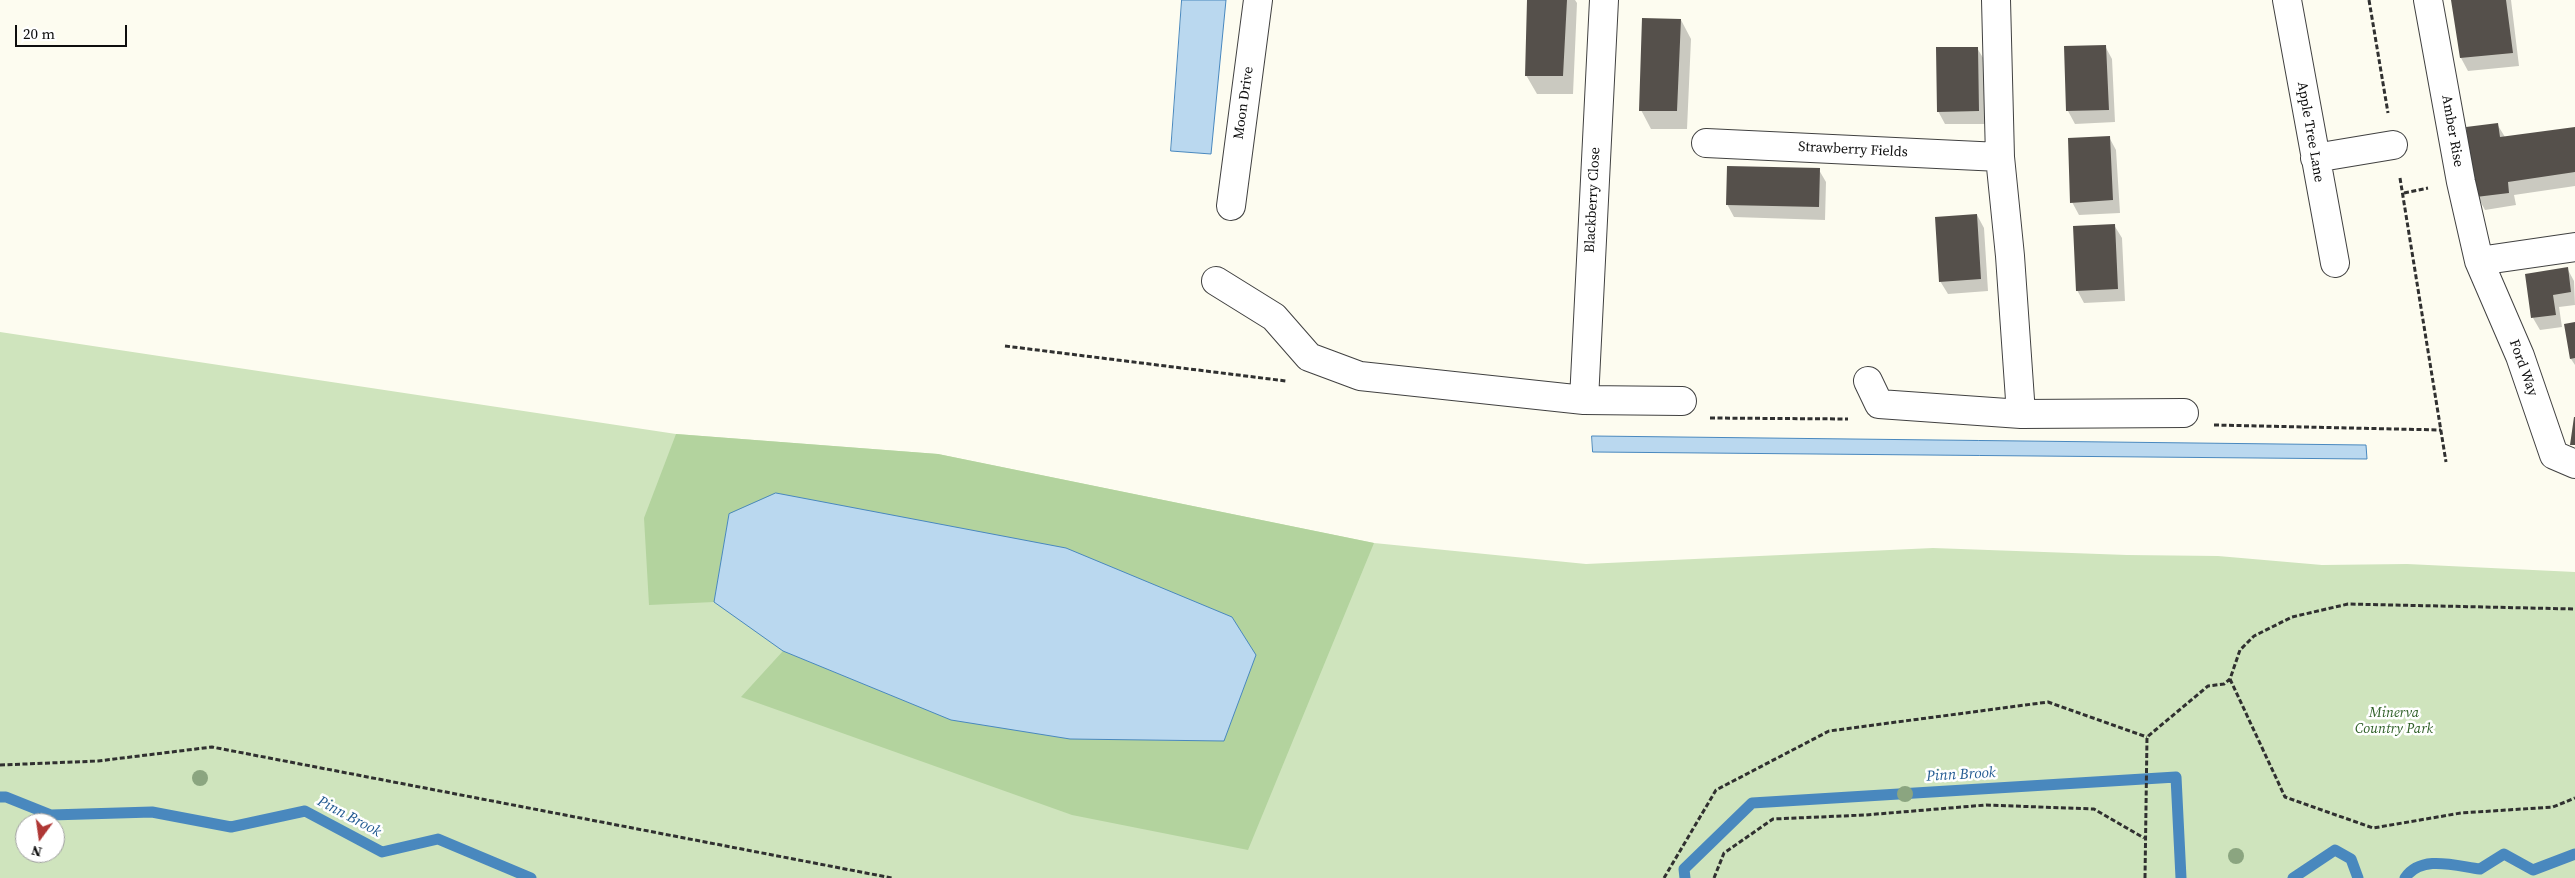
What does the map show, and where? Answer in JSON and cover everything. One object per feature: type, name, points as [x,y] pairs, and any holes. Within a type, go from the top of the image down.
[{"type":"street","name":"Moon Drive","points":[[1231,206],[1258,0]]},
{"type":"street","name":"Blackberry Close","points":[[1584,400],[1604,0]]},
{"type":"street","points":[[1996,0],[2000,157],[2010,256],[2021,414]]},
{"type":"street","name":"Apple Tree Lane","points":[[2287,0],[2314,158],[2335,264]]},
{"type":"street","name":"Amber Rise","points":[[2428,0],[2461,182],[2479,262]]},
{"type":"street","name":"Strawberry Fields","points":[[1706,142],[2000,157]]},
{"type":"street","points":[[2314,158],[2393,145]]},
{"type":"street","points":[[2479,262],[2575,247]]},
{"type":"street","name":"Ford Way","points":[[2479,262],[2520,356],[2554,455],[2575,464]]},
{"type":"street","points":[[1216,281],[1274,317],[1309,357],[1360,376],[1584,400],[1682,401]]},
{"type":"street","points":[[1868,381],[1879,404],[2021,414],[2184,412]]},
{"type":"path","points":[[2369,0],[2393,145],[2404,193],[2446,462]]},
{"type":"path","points":[[2145,878],[2144,838],[2147,738],[2208,686],[2224,684],[2230,679],[2240,650],[2254,636],[2292,617],[2348,604],[2575,609]]},
{"type":"path","points":[[2230,679],[2285,797],[2373,828],[2461,813],[2553,807],[2575,798]]},
{"type":"path","points":[[1664,878],[1716,790],[1829,731],[2048,702],[2147,738]]},
{"type":"path","points":[[0,765],[98,761],[212,747],[892,878]]},
{"type":"path","points":[[1714,878],[1724,853],[1773,819],[1865,815],[1986,805],[2094,809],[2144,838]]},
{"type":"green space","name":"Minerva Country Park","points":[[0,332],[676,434],[938,454],[1374,543],[1586,564],[1933,548],[2127,555],[2218,556],[2322,565],[2407,564],[2575,572],[2575,878],[0,878]]},
{"type":"green space","points":[[676,434],[938,454],[1374,543],[1248,850],[1072,815],[741,697],[783,651],[939,715],[1070,739],[1223,741],[729,514],[714,602],[649,605],[644,518]]},
{"type":"water","points":[[1182,0],[1226,0],[1211,154],[1171,151]]},
{"type":"water","points":[[1592,436],[2366,445],[2367,459],[1593,452]]},
{"type":"water","points":[[776,493],[1066,548],[1232,617],[1256,655],[1224,741],[1070,739],[951,720],[783,651],[714,602],[729,514]]},
{"type":"building","points":[[1527,0],[1567,0],[1563,76],[1525,76]]},
{"type":"building","points":[[2451,0],[2506,0],[2513,53],[2460,58]]},
{"type":"building","points":[[1642,18],[1681,19],[1677,111],[1639,111]]},
{"type":"building","points":[[2106,45],[2109,110],[2066,111],[2064,46]]},
{"type":"building","points":[[1936,47],[1978,47],[1979,111],[1937,112]]},
{"type":"building","points":[[2498,123],[2500,137],[2575,127],[2575,172],[2508,182],[2509,193],[2476,197],[2466,127]]},
{"type":"building","points":[[2110,136],[2113,200],[2070,203],[2068,138]]},
{"type":"building","points":[[1727,166],[1820,168],[1819,207],[1726,205]]},
{"type":"building","points":[[1977,214],[1981,279],[1939,282],[1935,217]]},
{"type":"building","points":[[2115,224],[2118,289],[2076,291],[2073,226]]},
{"type":"building","points":[[2568,267],[2571,292],[2553,295],[2556,315],[2531,318],[2525,274]]},
{"type":"building","points":[[2575,322],[2575,358],[2570,359],[2564,324]]},
{"type":"building","points":[[2574,417],[2575,445],[2570,445]]},
{"type":"waterway","name":"Pinn Brook","points":[[1685,878],[1684,869],[1752,803],[2176,777],[2181,878]]},
{"type":"waterway","name":"Pinn Brook","points":[[0,797],[6,797],[51,815],[152,812],[231,827],[305,811],[382,852],[438,839],[531,878]]},
{"type":"waterway","name":"Pinn Brook","points":[[2293,878],[2335,850],[2351,859],[2358,878]]},
{"type":"waterway","name":"Pinn Brook","points":[[2405,878],[2420,866],[2429,864],[2440,863],[2480,869],[2504,854],[2533,870],[2575,854]]}]
